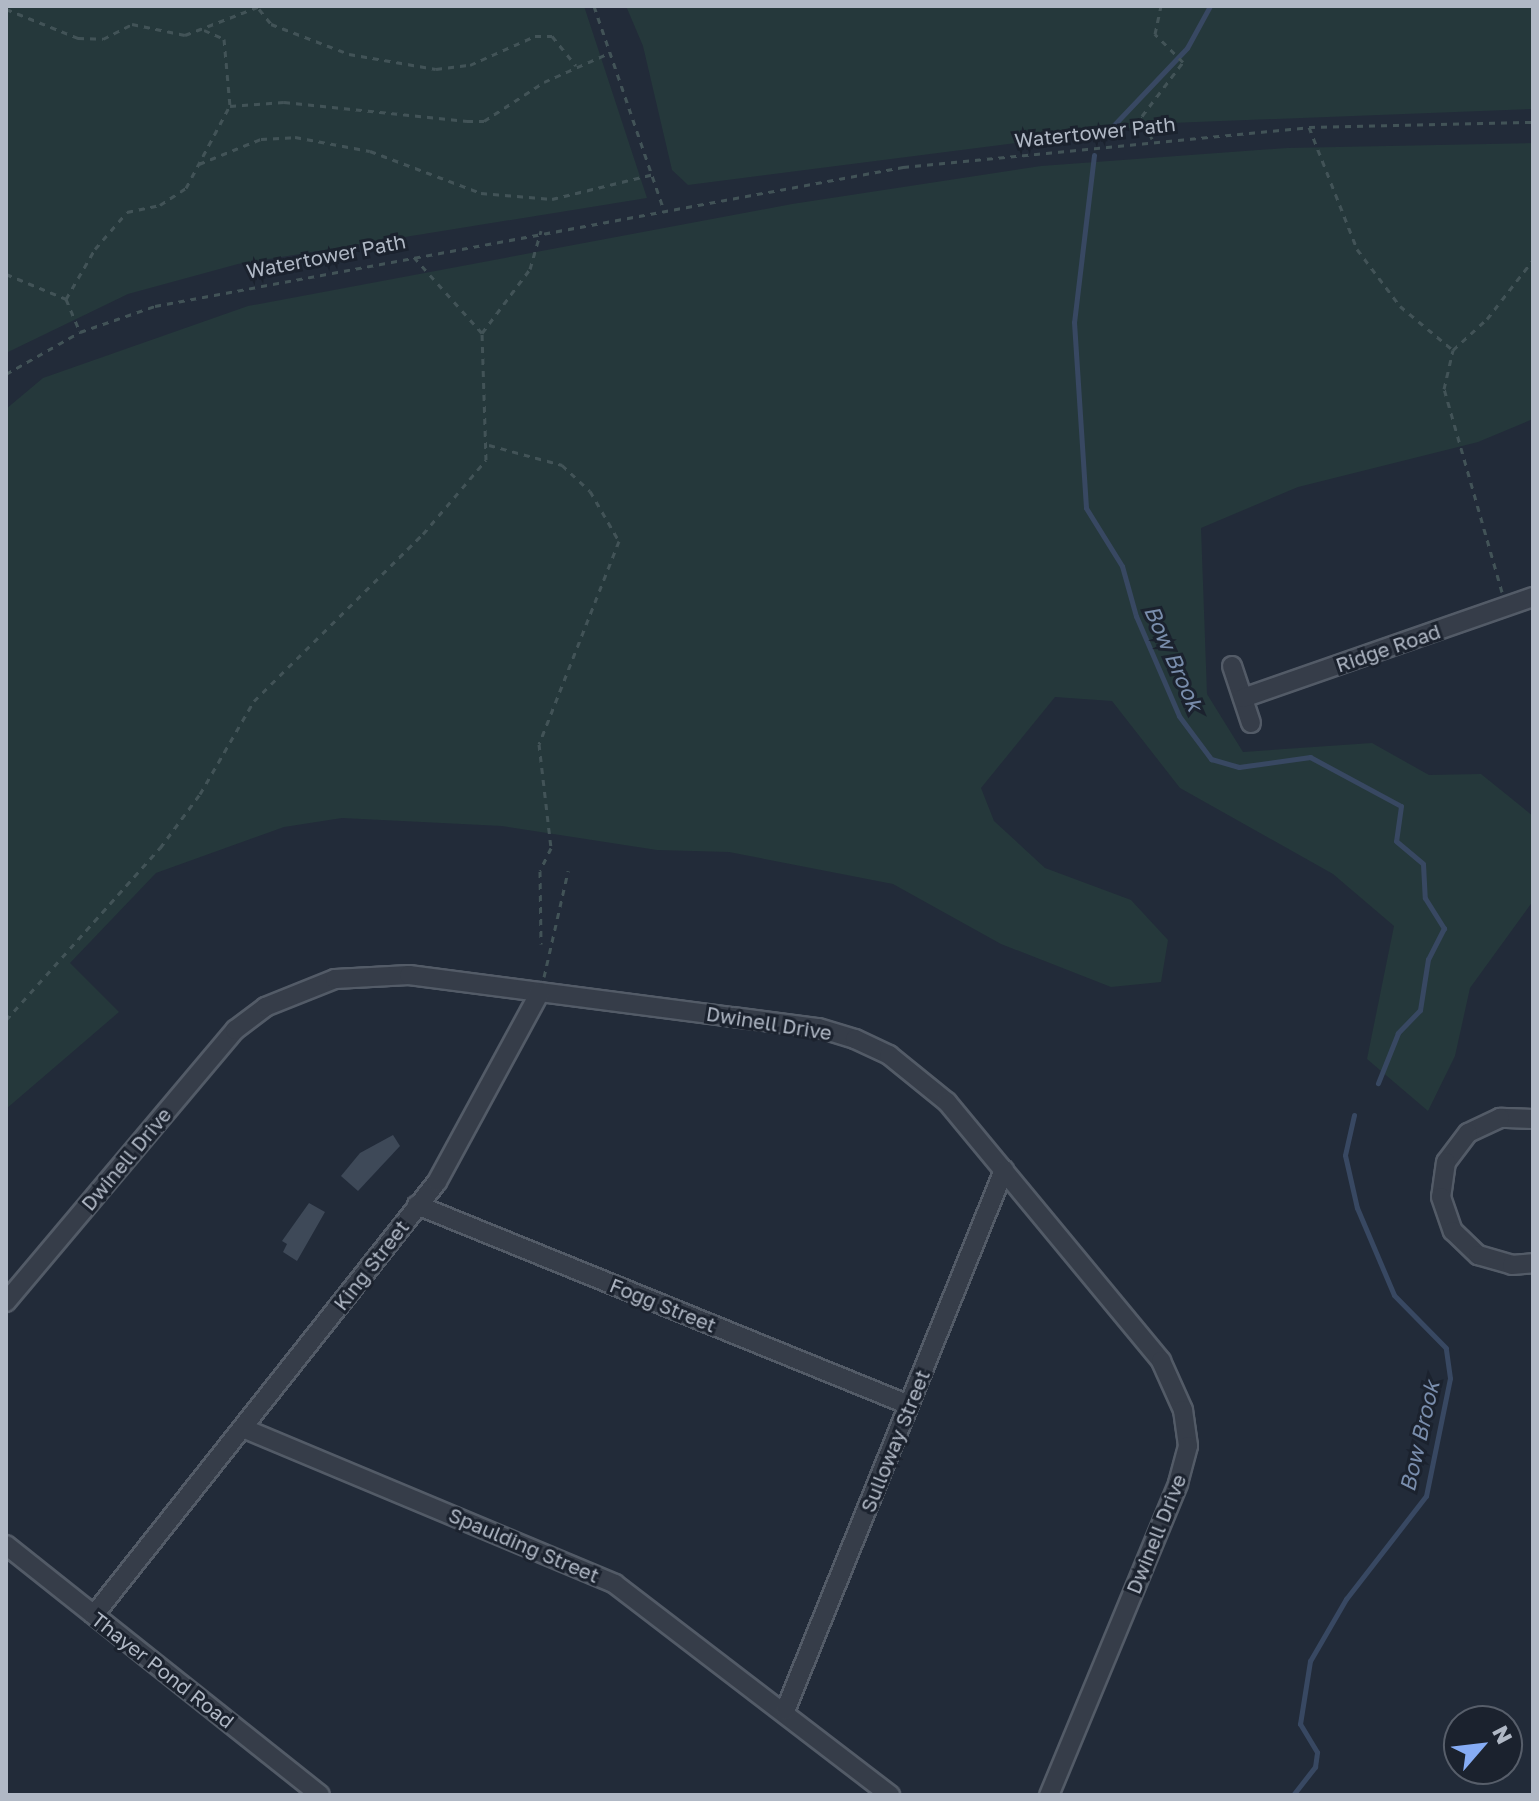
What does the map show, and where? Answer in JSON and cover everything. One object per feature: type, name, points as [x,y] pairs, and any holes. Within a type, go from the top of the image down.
[{"type":"street","name":"Ridge Road","points":[[1243,698],[1533,597]]},
{"type":"street","points":[[1232,666],[1251,723]]},
{"type":"street","name":"Dwinell Drive","points":[[6,1302],[235,1030],[265,1007],[335,979],[371,974],[540,992],[819,1028],[855,1039],[919,1076],[1004,1170],[1161,1361],[1179,1392],[1188,1446],[1178,1484],[1049,1795]]},
{"type":"street","name":"King Street","points":[[94,1615],[245,1429],[459,1150],[540,992]]},
{"type":"street","points":[[1533,1119],[1500,1118],[1468,1133],[1446,1162],[1441,1197],[1453,1231],[1478,1255],[1512,1265],[1533,1263]]},
{"type":"street","name":"Sulloway Street","points":[[785,1711],[1004,1170]]},
{"type":"street","name":"Fogg Street","points":[[417,1205],[909,1405]]},
{"type":"street","name":"Spaulding Street","points":[[245,1429],[582,1566],[646,1605],[890,1795]]},
{"type":"street","name":"Thayer Pond Road","points":[[6,1545],[320,1795]]},
{"type":"path","points":[[594,6],[664,210]]},
{"type":"path","points":[[1152,139],[1142,116],[1183,62],[1173,47],[1155,34],[1161,6]]},
{"type":"path","points":[[6,9],[78,38],[103,39],[132,24],[185,35],[260,8],[271,24],[349,54],[436,69],[470,65],[535,36],[552,36],[576,66]]},
{"type":"path","points":[[66,299],[95,249],[127,212],[160,205],[186,188],[230,106],[224,39],[204,30]]},
{"type":"path","points":[[230,106],[284,102],[484,121],[576,66],[609,53]]},
{"type":"path","name":"Watertower Path","points":[[6,374],[80,332],[155,306],[411,254],[903,167],[1152,139],[1309,127],[1533,122]]},
{"type":"path","points":[[1309,127],[1357,249],[1400,306],[1453,350]]},
{"type":"path","points":[[199,164],[261,139],[295,137],[370,151],[481,193],[552,199],[654,174]]},
{"type":"path","points":[[6,1020],[160,848],[200,794],[254,701],[423,534],[486,460],[489,445],[479,353],[482,333],[530,269],[541,231]]},
{"type":"path","points":[[411,254],[482,333]]},
{"type":"path","points":[[1506,607],[1444,389],[1453,350],[1487,319],[1533,260]]},
{"type":"path","points":[[6,274],[66,299],[80,332]]},
{"type":"path","points":[[489,445],[562,465],[590,491],[619,541],[539,744],[551,848],[540,871],[541,944]]},
{"type":"path","points":[[540,992],[568,871]]},
{"type":"shaded area","points":[[6,6],[584,6],[647,198],[238,264],[128,294],[6,353]]},
{"type":"shaded area","points":[[626,6],[1533,6],[1533,109],[1171,123],[688,185],[672,170],[643,46]]},
{"type":"shaded area","points":[[1533,143],[1533,419],[1478,442],[1298,487],[1201,528],[1207,694],[1243,752],[1372,743],[1429,775],[1481,774],[1533,816],[1533,901],[1470,988],[1455,1056],[1428,1111],[1367,1059],[1394,926],[1333,874],[1180,788],[1112,701],[1055,697],[981,788],[994,821],[1045,868],[1131,900],[1168,940],[1161,982],[1111,987],[1001,944],[893,884],[729,852],[657,850],[502,826],[342,818],[284,827],[156,873],[70,963],[119,1012],[6,1109],[6,409],[43,378],[248,306],[792,204],[1041,166],[1287,148]]},
{"type":"building","points":[[393,1135],[400,1146],[358,1191],[341,1176],[360,1153]]},
{"type":"building","points":[[309,1203],[325,1212],[297,1261],[283,1252],[287,1244],[282,1241]]},
{"type":"waterway","name":"Bow Brook","points":[[1111,128],[1187,48],[1210,6]]},
{"type":"waterway","name":"Bow Brook","points":[[1094,155],[1074,322],[1086,508],[1122,566],[1136,616],[1179,716],[1211,759],[1239,767],[1310,757],[1401,806],[1396,841],[1423,864],[1425,898],[1444,928],[1428,959],[1420,1010],[1398,1033],[1378,1083]]},
{"type":"waterway","name":"Bow Brook","points":[[1293,1795],[1315,1767],[1317,1752],[1300,1724],[1310,1661],[1346,1599],[1426,1496],[1450,1378],[1446,1348],[1394,1295],[1357,1208],[1345,1155],[1354,1115]]}]
